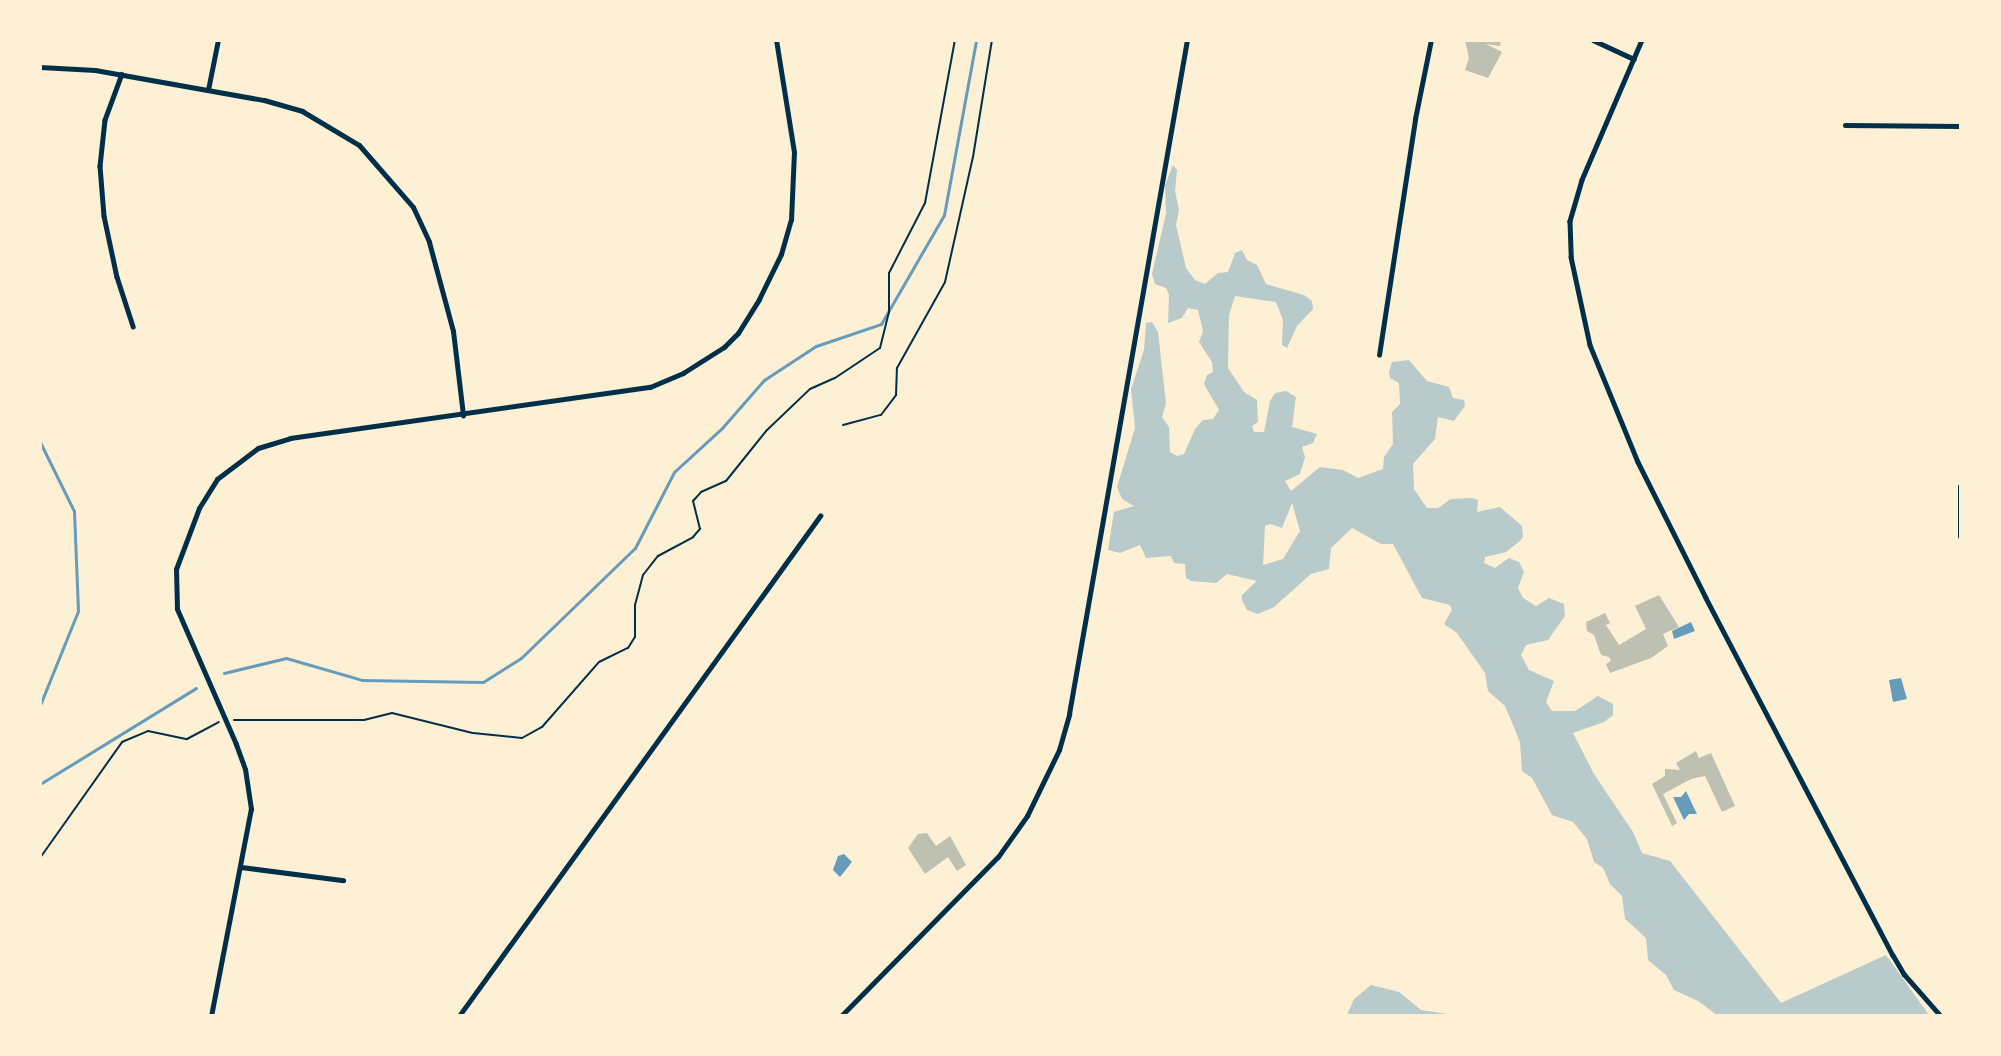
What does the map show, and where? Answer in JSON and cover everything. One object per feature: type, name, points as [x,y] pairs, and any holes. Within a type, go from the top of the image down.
[{"type":"street","points":[[208,90],[218,40]]},
{"type":"street","points":[[211,1016],[251,809],[245,769],[227,720],[184,632],[173,587],[176,569],[199,508],[216,479],[258,447],[290,438],[650,387],[683,373],[738,333],[781,254],[795,189],[794,152],[776,40]]},
{"type":"street","points":[[841,1016],[998,857],[1027,816],[1059,750],[1069,714],[1187,40]]},
{"type":"street","points":[[1379,355],[1415,119],[1431,40]]},
{"type":"street","points":[[1593,40],[1634,59]]},
{"type":"street","points":[[1642,40],[1582,180],[1570,221],[1571,257],[1590,345],[1638,462],[1706,598],[1893,955],[1904,974],[1941,1016]]},
{"type":"street","points":[[40,67],[122,74],[283,106],[331,126],[359,145],[399,188],[413,207],[429,242],[453,331],[463,415]]},
{"type":"street","points":[[122,74],[105,120],[100,166],[104,216],[117,277],[133,326]]},
{"type":"street","points":[[1845,125],[1960,126]]},
{"type":"street","points":[[1960,486],[1960,536]]},
{"type":"street","points":[[459,1016],[820,516]]},
{"type":"street","points":[[241,867],[344,880]]},
{"type":"path","points":[[40,858],[122,742],[148,731],[187,739],[227,720],[364,720],[392,713],[473,734],[522,738],[542,727],[598,662],[628,648],[635,637],[634,605],[643,575],[658,556],[693,537],[700,529],[693,501],[701,492],[726,481],[766,431],[810,389],[835,378],[880,348],[889,313],[889,273],[895,254],[912,233],[925,203],[939,112],[956,55],[956,40]]},
{"type":"path","points":[[843,424],[881,415],[896,395],[897,368],[945,282],[973,157],[992,40]]},
{"type":"shaded area","points":[[1173,165],[1177,170],[1175,191],[1179,210],[1176,225],[1186,268],[1195,280],[1205,284],[1218,273],[1228,272],[1235,253],[1242,250],[1247,260],[1257,265],[1266,284],[1304,295],[1312,301],[1313,309],[1297,326],[1287,348],[1282,345],[1283,320],[1276,302],[1235,296],[1229,315],[1228,368],[1244,392],[1257,400],[1258,422],[1252,426],[1254,432],[1264,432],[1270,401],[1275,393],[1286,391],[1296,397],[1292,427],[1317,434],[1313,443],[1302,447],[1305,457],[1300,474],[1285,481],[1291,491],[1320,467],[1343,470],[1358,478],[1383,469],[1384,457],[1393,444],[1392,412],[1400,404],[1399,383],[1390,378],[1392,362],[1409,360],[1427,381],[1449,387],[1453,398],[1464,400],[1465,406],[1454,421],[1438,417],[1435,439],[1413,464],[1414,489],[1427,508],[1438,508],[1451,499],[1472,498],[1478,500],[1477,512],[1500,507],[1522,526],[1523,537],[1520,541],[1506,552],[1485,557],[1484,563],[1495,568],[1509,558],[1519,562],[1524,572],[1518,588],[1523,598],[1536,606],[1549,598],[1564,604],[1565,616],[1548,640],[1526,645],[1521,655],[1529,670],[1554,681],[1546,702],[1552,711],[1575,711],[1598,696],[1613,704],[1613,715],[1604,722],[1573,733],[1594,774],[1633,832],[1642,853],[1670,861],[1781,1003],[1886,955],[1929,1015],[1717,1015],[1698,1001],[1674,990],[1666,975],[1648,960],[1646,938],[1625,919],[1622,896],[1610,884],[1603,868],[1594,862],[1587,839],[1573,822],[1552,815],[1532,778],[1522,771],[1520,742],[1505,706],[1488,691],[1485,673],[1457,633],[1444,624],[1452,610],[1450,605],[1422,598],[1393,544],[1381,544],[1352,528],[1331,548],[1329,569],[1311,574],[1274,607],[1258,614],[1247,610],[1242,600],[1242,595],[1257,581],[1227,574],[1216,583],[1191,581],[1186,578],[1185,564],[1174,563],[1171,556],[1146,558],[1140,545],[1120,553],[1108,550],[1114,512],[1134,506],[1122,499],[1117,487],[1135,428],[1131,389],[1144,350],[1146,323],[1152,322],[1158,332],[1166,403],[1162,417],[1169,427],[1170,452],[1177,456],[1184,454],[1195,429],[1203,420],[1213,419],[1219,410],[1204,384],[1207,375],[1213,372],[1212,362],[1199,342],[1203,331],[1198,310],[1188,308],[1182,318],[1168,323],[1169,295],[1166,288],[1155,284],[1152,274],[1166,214],[1165,185]],"holes":[[[1292,503],[1300,531],[1283,559],[1263,565],[1265,526],[1270,524],[1282,528]]]},
{"type":"shaded area","points":[[1371,985],[1399,992],[1421,1010],[1454,1015],[1347,1015],[1354,999]]},
{"type":"water","points":[[1691,622],[1695,631],[1674,639],[1672,631]]},
{"type":"water","points":[[1901,678],[1907,699],[1893,702],[1889,680]]},
{"type":"water","points":[[1686,791],[1697,814],[1689,814],[1684,820],[1673,797],[1681,797]]},
{"type":"water","points":[[844,854],[852,862],[840,877],[833,870],[838,856]]},
{"type":"building","points":[[1465,40],[1501,40],[1500,46],[1486,44],[1502,52],[1488,78],[1465,70],[1469,58]]},
{"type":"building","points":[[1659,595],[1679,627],[1663,634],[1668,646],[1651,658],[1610,673],[1606,664],[1611,661],[1609,657],[1601,655],[1594,635],[1587,631],[1586,622],[1605,613],[1610,623],[1606,625],[1619,645],[1646,629],[1635,606]]},
{"type":"building","points":[[1696,751],[1699,758],[1711,753],[1735,806],[1722,812],[1705,776],[1691,779],[1663,794],[1677,823],[1672,826],[1652,784],[1665,776],[1665,769],[1680,770],[1676,763]]},
{"type":"building","points":[[927,833],[936,846],[950,836],[966,865],[957,871],[948,857],[925,874],[908,848],[918,834]]},
{"type":"waterway","points":[[224,673],[286,658],[362,680],[483,682],[521,658],[635,548],[674,472],[722,428],[764,380],[816,346],[881,324],[944,215],[976,40]]},
{"type":"waterway","points":[[40,442],[74,511],[78,611],[40,705]]},
{"type":"waterway","points":[[40,784],[196,688]]}]
